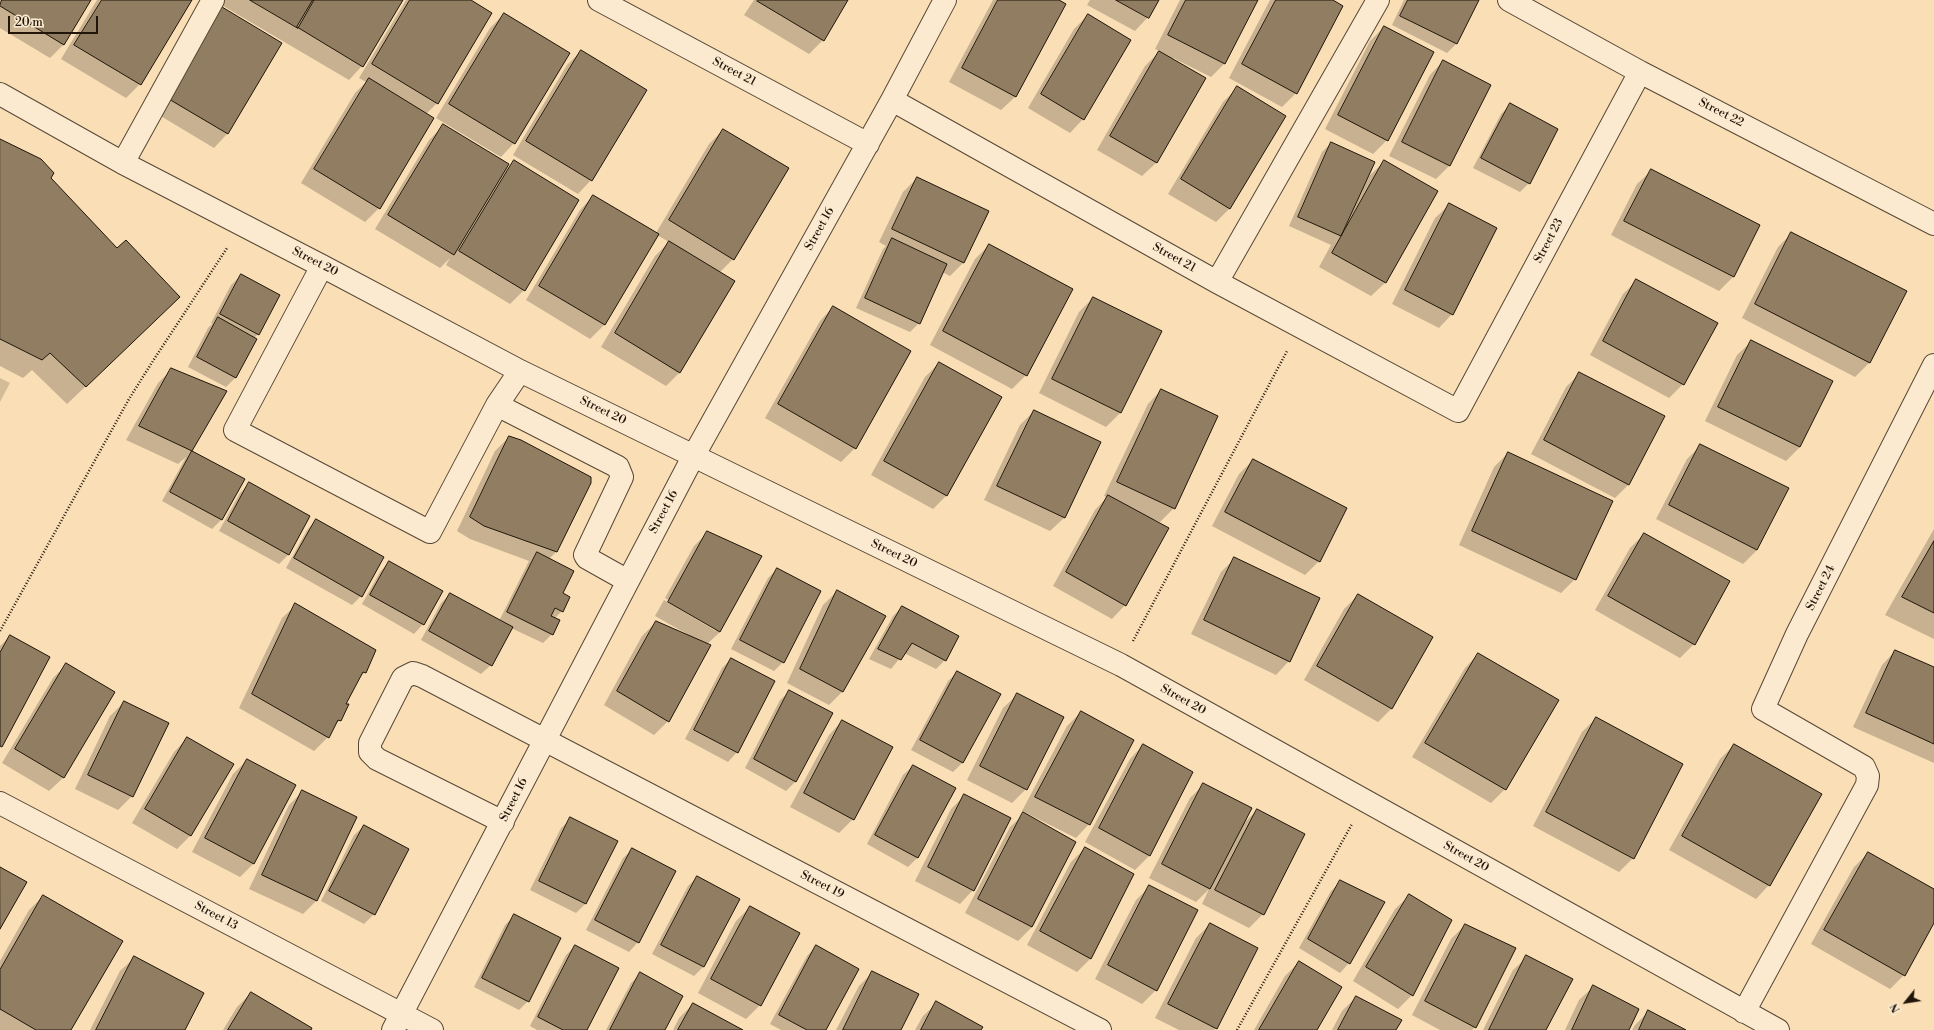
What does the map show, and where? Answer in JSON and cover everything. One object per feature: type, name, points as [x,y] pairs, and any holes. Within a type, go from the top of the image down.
[{"type":"street","points":[[123,163],[213,0]]},
{"type":"street","name":"Street 21","points":[[599,0],[868,144]]},
{"type":"street","name":"Street 16","points":[[398,1022],[694,456],[868,144],[945,0]]},
{"type":"street","points":[[1217,282],[1378,0]]},
{"type":"street","name":"Street 22","points":[[1509,0],[1640,72],[1934,224]]},
{"type":"street","name":"Street 23","points":[[1458,411],[1640,72]]},
{"type":"street","name":"Street 20","points":[[0,94],[123,163],[520,371],[1121,665],[1778,1030]]},
{"type":"street","name":"Street 21","points":[[892,100],[1217,282],[1300,325],[1458,411]]},
{"type":"street","points":[[322,266],[234,430],[430,532],[497,405],[520,371]]},
{"type":"street","name":"Street 24","points":[[1744,1012],[1867,785],[1868,776],[1864,768],[1763,709],[1798,634],[1934,365]]},
{"type":"street","points":[[497,405],[618,467],[622,477],[585,554],[587,558],[628,581]]},
{"type":"street","name":"Street 19","points":[[503,822],[377,759],[370,752],[370,743],[373,736],[403,678],[413,673],[422,676],[1100,1030]]},
{"type":"street","name":"Street 13","points":[[0,804],[398,1022],[432,1030]]},
{"type":"path","points":[[0,631],[109,434],[147,370],[217,263],[244,226]]},
{"type":"path","points":[[1121,665],[1300,325]]},
{"type":"path","points":[[1238,1030],[1366,800]]},
{"type":"shaded area","points":[[0,378],[10,383],[0,402]]},
{"type":"building","points":[[2,0],[91,0],[64,45],[0,6]]},
{"type":"building","points":[[102,0],[192,0],[141,85],[74,45]]},
{"type":"building","points":[[250,0],[314,0],[298,28]]},
{"type":"building","points":[[313,0],[403,0],[363,67],[297,27]]},
{"type":"building","points":[[410,0],[471,0],[492,13],[438,104],[372,64]]},
{"type":"building","points":[[848,0],[824,41],[757,1]]},
{"type":"building","points":[[998,0],[1059,0],[1066,4],[1016,97],[962,68]]},
{"type":"building","points":[[1116,0],[1159,0],[1149,18]]},
{"type":"building","points":[[1186,0],[1258,0],[1225,64],[1168,35]]},
{"type":"building","points":[[1276,0],[1333,0],[1343,6],[1297,94],[1242,64]]},
{"type":"building","points":[[1408,0],[1479,0],[1457,44],[1400,16]]},
{"type":"building","points":[[217,4],[282,43],[228,134],[162,95]]},
{"type":"building","points":[[504,13],[570,53],[515,144],[449,104]]},
{"type":"building","points":[[1088,14],[1131,40],[1084,120],[1041,94]]},
{"type":"building","points":[[1384,26],[1434,52],[1388,141],[1338,115]]},
{"type":"building","points":[[581,50],[647,90],[592,181],[526,141]]},
{"type":"building","points":[[1159,51],[1206,78],[1157,163],[1110,136]]},
{"type":"building","points":[[1443,60],[1491,85],[1450,166],[1402,142]]},
{"type":"building","points":[[369,78],[434,118],[380,209],[314,169]]},
{"type":"building","points":[[1237,86],[1286,116],[1230,209],[1181,179]]},
{"type":"building","points":[[1510,103],[1558,129],[1530,184],[1481,158]]},
{"type":"building","points":[[443,124],[509,164],[454,255],[388,215]]},
{"type":"building","points":[[723,129],[789,168],[734,260],[669,220]]},
{"type":"building","points":[[0,139],[41,159],[54,173],[51,178],[117,248],[126,240],[180,297],[86,387],[50,353],[42,360],[0,339]]},
{"type":"building","points":[[1331,142],[1375,162],[1341,236],[1298,217]]},
{"type":"building","points":[[514,160],[579,200],[525,291],[459,251]]},
{"type":"building","points":[[1384,160],[1438,191],[1386,283],[1332,253]]},
{"type":"building","points":[[1651,169],[1760,225],[1734,277],[1624,221]]},
{"type":"building","points":[[917,177],[989,211],[964,263],[892,229]]},
{"type":"building","points":[[593,195],[659,234],[605,325],[539,286]]},
{"type":"building","points":[[1449,203],[1497,228],[1453,315],[1405,290]]},
{"type":"building","points":[[1791,232],[1907,291],[1870,363],[1755,304]]},
{"type":"building","points":[[892,238],[947,264],[920,324],[865,298]]},
{"type":"building","points":[[669,241],[735,281],[680,373],[615,333]]},
{"type":"building","points":[[989,244],[1073,289],[1027,376],[943,331]]},
{"type":"building","points":[[241,274],[280,295],[259,335],[220,314]]},
{"type":"building","points":[[1636,279],[1718,323],[1684,385],[1603,341]]},
{"type":"building","points":[[1093,297],[1162,331],[1121,413],[1052,379]]},
{"type":"building","points":[[833,306],[911,351],[856,449],[778,404]]},
{"type":"building","points":[[218,317],[257,339],[236,378],[197,357]]},
{"type":"building","points":[[1751,340],[1833,381],[1800,447],[1718,407]]},
{"type":"building","points":[[939,362],[1002,397],[947,496],[884,461]]},
{"type":"building","points":[[171,368],[227,391],[192,451],[139,426]]},
{"type":"building","points":[[1579,372],[1665,416],[1629,485],[1544,440]]},
{"type":"building","points":[[1161,389],[1218,416],[1175,509],[1117,482]]},
{"type":"building","points":[[1034,410],[1101,442],[1065,518],[997,486]]},
{"type":"building","points":[[509,436],[521,440],[591,477],[591,483],[557,552],[484,526],[470,517]]},
{"type":"building","points":[[1700,444],[1789,488],[1757,550],[1669,505]]},
{"type":"building","points":[[192,451],[245,479],[222,520],[170,492]]},
{"type":"building","points":[[1508,452],[1613,501],[1576,580],[1472,531]]},
{"type":"building","points":[[1253,459],[1347,508],[1320,562],[1225,512]]},
{"type":"building","points":[[249,482],[310,516],[289,555],[228,521]]},
{"type":"building","points":[[1108,495],[1169,528],[1126,606],[1066,572]]},
{"type":"building","points":[[316,519],[384,557],[362,597],[294,558]]},
{"type":"building","points":[[707,531],[762,556],[720,632],[668,602]]},
{"type":"building","points":[[1644,533],[1730,581],[1695,645],[1608,596]]},
{"type":"building","points":[[1934,541],[1934,613],[1902,597]]},
{"type":"building","points":[[537,552],[574,571],[563,593],[570,597],[563,612],[555,608],[551,616],[560,620],[553,635],[507,612]]},
{"type":"building","points":[[1234,557],[1320,598],[1290,662],[1204,620]]},
{"type":"building","points":[[389,561],[443,591],[424,625],[370,595]]},
{"type":"building","points":[[777,568],[821,591],[784,663],[740,640]]},
{"type":"building","points":[[837,590],[886,616],[843,692],[800,669]]},
{"type":"building","points":[[450,593],[513,627],[492,666],[429,631]]},
{"type":"building","points":[[1358,594],[1433,637],[1392,709],[1317,666]]},
{"type":"building","points":[[295,603],[376,650],[366,673],[363,672],[346,704],[349,704],[341,721],[338,720],[329,738],[252,694]]},
{"type":"building","points":[[902,606],[959,636],[946,661],[912,643],[901,660],[878,649]]},
{"type":"building","points":[[656,621],[711,645],[669,722],[617,691]]},
{"type":"building","points":[[10,635],[50,657],[2,747],[0,746],[0,653]]},
{"type":"building","points":[[1895,650],[1934,667],[1934,744],[1866,713]]},
{"type":"building","points":[[1478,653],[1559,700],[1506,790],[1425,743]]},
{"type":"building","points":[[731,658],[775,681],[738,753],[694,730]]},
{"type":"building","points":[[66,663],[115,692],[64,778],[15,749]]},
{"type":"building","points":[[957,671],[1001,694],[963,763],[920,740]]},
{"type":"building","points":[[789,690],[833,713],[796,782],[754,759]]},
{"type":"building","points":[[1017,693],[1064,717],[1027,790],[980,766]]},
{"type":"building","points":[[124,701],[169,723],[133,797],[88,775]]},
{"type":"building","points":[[1081,711],[1134,740],[1090,825],[1035,797]]},
{"type":"building","points":[[1596,717],[1683,764],[1634,859],[1546,812]]},
{"type":"building","points":[[842,720],[893,747],[854,820],[804,793]]},
{"type":"building","points":[[187,737],[234,764],[191,836],[145,809]]},
{"type":"building","points":[[1143,744],[1193,772],[1150,856],[1099,828]]},
{"type":"building","points":[[1734,744],[1822,794],[1770,886],[1682,836]]},
{"type":"building","points":[[247,759],[296,785],[254,864],[205,838]]},
{"type":"building","points":[[913,765],[956,788],[918,858],[875,835]]},
{"type":"building","points":[[1203,783],[1252,808],[1210,889],[1162,864]]},
{"type":"building","points":[[302,790],[357,817],[317,901],[262,875]]},
{"type":"building","points":[[964,794],[1011,818],[974,891],[928,867]]},
{"type":"building","points":[[1257,809],[1305,834],[1264,915],[1215,890]]},
{"type":"building","points":[[1023,812],[1076,842],[1032,927],[978,899]]},
{"type":"building","points":[[570,817],[618,841],[586,904],[539,881]]},
{"type":"building","points":[[364,825],[409,849],[375,915],[329,891]]},
{"type":"building","points":[[1085,847],[1134,874],[1091,959],[1040,931]]},
{"type":"building","points":[[632,848],[676,871],[639,943],[595,920]]},
{"type":"building","points":[[1868,852],[1934,889],[1934,923],[1905,976],[1824,930]]},
{"type":"building","points":[[0,867],[27,882],[0,929]]},
{"type":"building","points":[[697,876],[740,899],[704,967],[661,945]]},
{"type":"building","points":[[1340,880],[1385,902],[1350,964],[1308,939]]},
{"type":"building","points":[[1149,885],[1198,910],[1157,991],[1108,965]]},
{"type":"building","points":[[1409,894],[1452,920],[1413,996],[1366,967]]},
{"type":"building","points":[[43,895],[123,941],[71,1030],[36,1030],[0,1009],[0,970]]},
{"type":"building","points":[[750,906],[800,933],[761,1006],[711,979]]},
{"type":"building","points":[[514,914],[561,938],[529,1002],[482,978]]},
{"type":"building","points":[[1210,923],[1258,948],[1217,1029],[1168,1004]]},
{"type":"building","points":[[1465,924],[1516,948],[1476,1028],[1425,1001]]},
{"type":"building","points":[[575,945],[619,968],[587,1030],[563,1030],[538,1017]]},
{"type":"building","points":[[816,945],[859,969],[826,1030],[807,1030],[779,1015]]},
{"type":"building","points":[[1526,955],[1573,979],[1546,1030],[1489,1030]]},
{"type":"building","points":[[134,956],[204,993],[185,1030],[96,1030]]},
{"type":"building","points":[[1299,961],[1342,987],[1317,1030],[1259,1030]]},
{"type":"building","points":[[872,971],[919,994],[901,1030],[843,1030]]},
{"type":"building","points":[[640,972],[683,996],[665,1030],[610,1030]]},
{"type":"building","points":[[1593,985],[1639,1009],[1629,1030],[1572,1030]]},
{"type":"building","points":[[251,992],[312,1028],[311,1030],[228,1030]]},
{"type":"building","points":[[1356,996],[1402,1020],[1396,1030],[1338,1030]]},
{"type":"building","points":[[936,1001],[983,1027],[981,1030],[921,1030]]},
{"type":"building","points":[[693,1003],[743,1030],[678,1030]]},
{"type":"building","points":[[1648,1010],[1686,1030],[1639,1030]]}]
